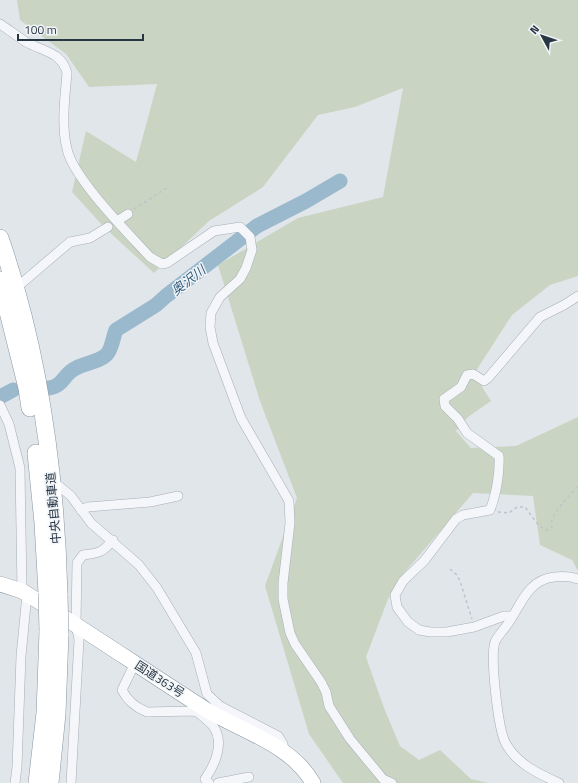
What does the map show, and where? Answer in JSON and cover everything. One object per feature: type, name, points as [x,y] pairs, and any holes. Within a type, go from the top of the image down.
[{"type":"highway","name":"中央自動車道","points":[[0,238],[20,306],[38,384],[52,490],[53,594],[57,714],[50,783]]},
{"type":"highway","name":"中央自動車道","points":[[0,280],[26,388],[35,440],[43,523],[53,594]]},
{"type":"highway","name":"国道363号","points":[[0,584],[24,593],[76,624],[135,663],[201,710],[284,751],[298,764],[313,783]]},
{"type":"highway","name":"中央自動車道","points":[[37,783],[54,632]]},
{"type":"street","points":[[0,24],[28,43],[55,55],[65,66],[67,73],[65,138],[69,157],[78,173],[117,221],[150,256],[162,264],[174,260],[214,231],[240,227],[250,237],[252,250],[246,268],[240,279],[220,298],[211,313],[210,327],[213,343],[241,418],[289,501],[290,523],[283,584],[283,599],[290,634],[295,644],[321,682],[326,692],[329,706],[350,739],[383,779],[392,783]]},
{"type":"street","points":[[117,221],[128,214]]},
{"type":"street","points":[[16,288],[70,242],[90,238],[108,227]]},
{"type":"street","points":[[512,616],[504,616],[474,627],[447,632],[430,632],[419,630],[400,613],[397,607],[395,595],[403,581],[424,561],[456,519],[463,515],[490,510],[500,464],[499,456],[467,433],[458,419],[445,406],[444,399],[461,387],[467,375],[472,374],[484,381],[488,378],[540,316],[564,305],[578,296]]},
{"type":"street","points":[[0,405],[9,424],[20,468],[24,593],[17,767],[15,783]]},
{"type":"street","points":[[20,468],[26,468],[32,471]]},
{"type":"street","points":[[58,486],[71,496],[91,523],[113,540],[139,565],[157,588],[196,653],[207,694],[220,706],[278,736],[283,744],[284,751]]},
{"type":"street","points":[[81,510],[88,507],[150,502],[178,496]]},
{"type":"street","points":[[71,783],[79,640],[76,624],[77,563],[82,555],[99,553],[104,550],[113,540]]},
{"type":"street","points":[[559,783],[534,771],[520,760],[506,745],[500,728],[493,652],[499,634],[508,624],[529,590],[538,582],[564,576],[578,579]]},
{"type":"street","points":[[135,663],[122,690],[125,696],[141,709],[147,712],[201,710],[213,726],[218,737],[217,754],[213,768],[205,779],[209,783]]},
{"type":"street","points":[[218,783],[249,777]]},
{"type":"path","points":[[128,214],[170,186]]},
{"type":"path","points":[[490,510],[508,513],[517,507],[525,507],[539,526],[547,530],[552,527],[551,522],[559,508],[578,486]]},
{"type":"path","points":[[450,568],[457,575],[460,581],[474,627]]},
{"type":"green space","points":[[17,0],[578,0],[578,276],[550,285],[512,315],[474,374],[491,401],[468,417],[456,431],[471,448],[516,446],[578,417],[578,571],[572,560],[540,545],[533,496],[473,493],[404,573],[388,599],[366,657],[384,708],[400,746],[419,760],[440,750],[471,779],[488,783],[343,783],[309,734],[265,586],[297,498],[260,401],[218,265],[298,218],[383,197],[403,88],[355,107],[318,115],[263,187],[209,221],[154,273],[105,228],[72,192],[86,131],[136,162],[157,84],[89,87],[66,54],[20,20]]},
{"type":"waterway","name":"奥沢川","points":[[49,388],[54,387],[61,382],[72,370],[104,357],[110,349],[116,330],[156,305],[257,226],[306,201],[340,181]]},
{"type":"waterway","name":"奥沢川","points":[[0,397],[13,390]]}]
